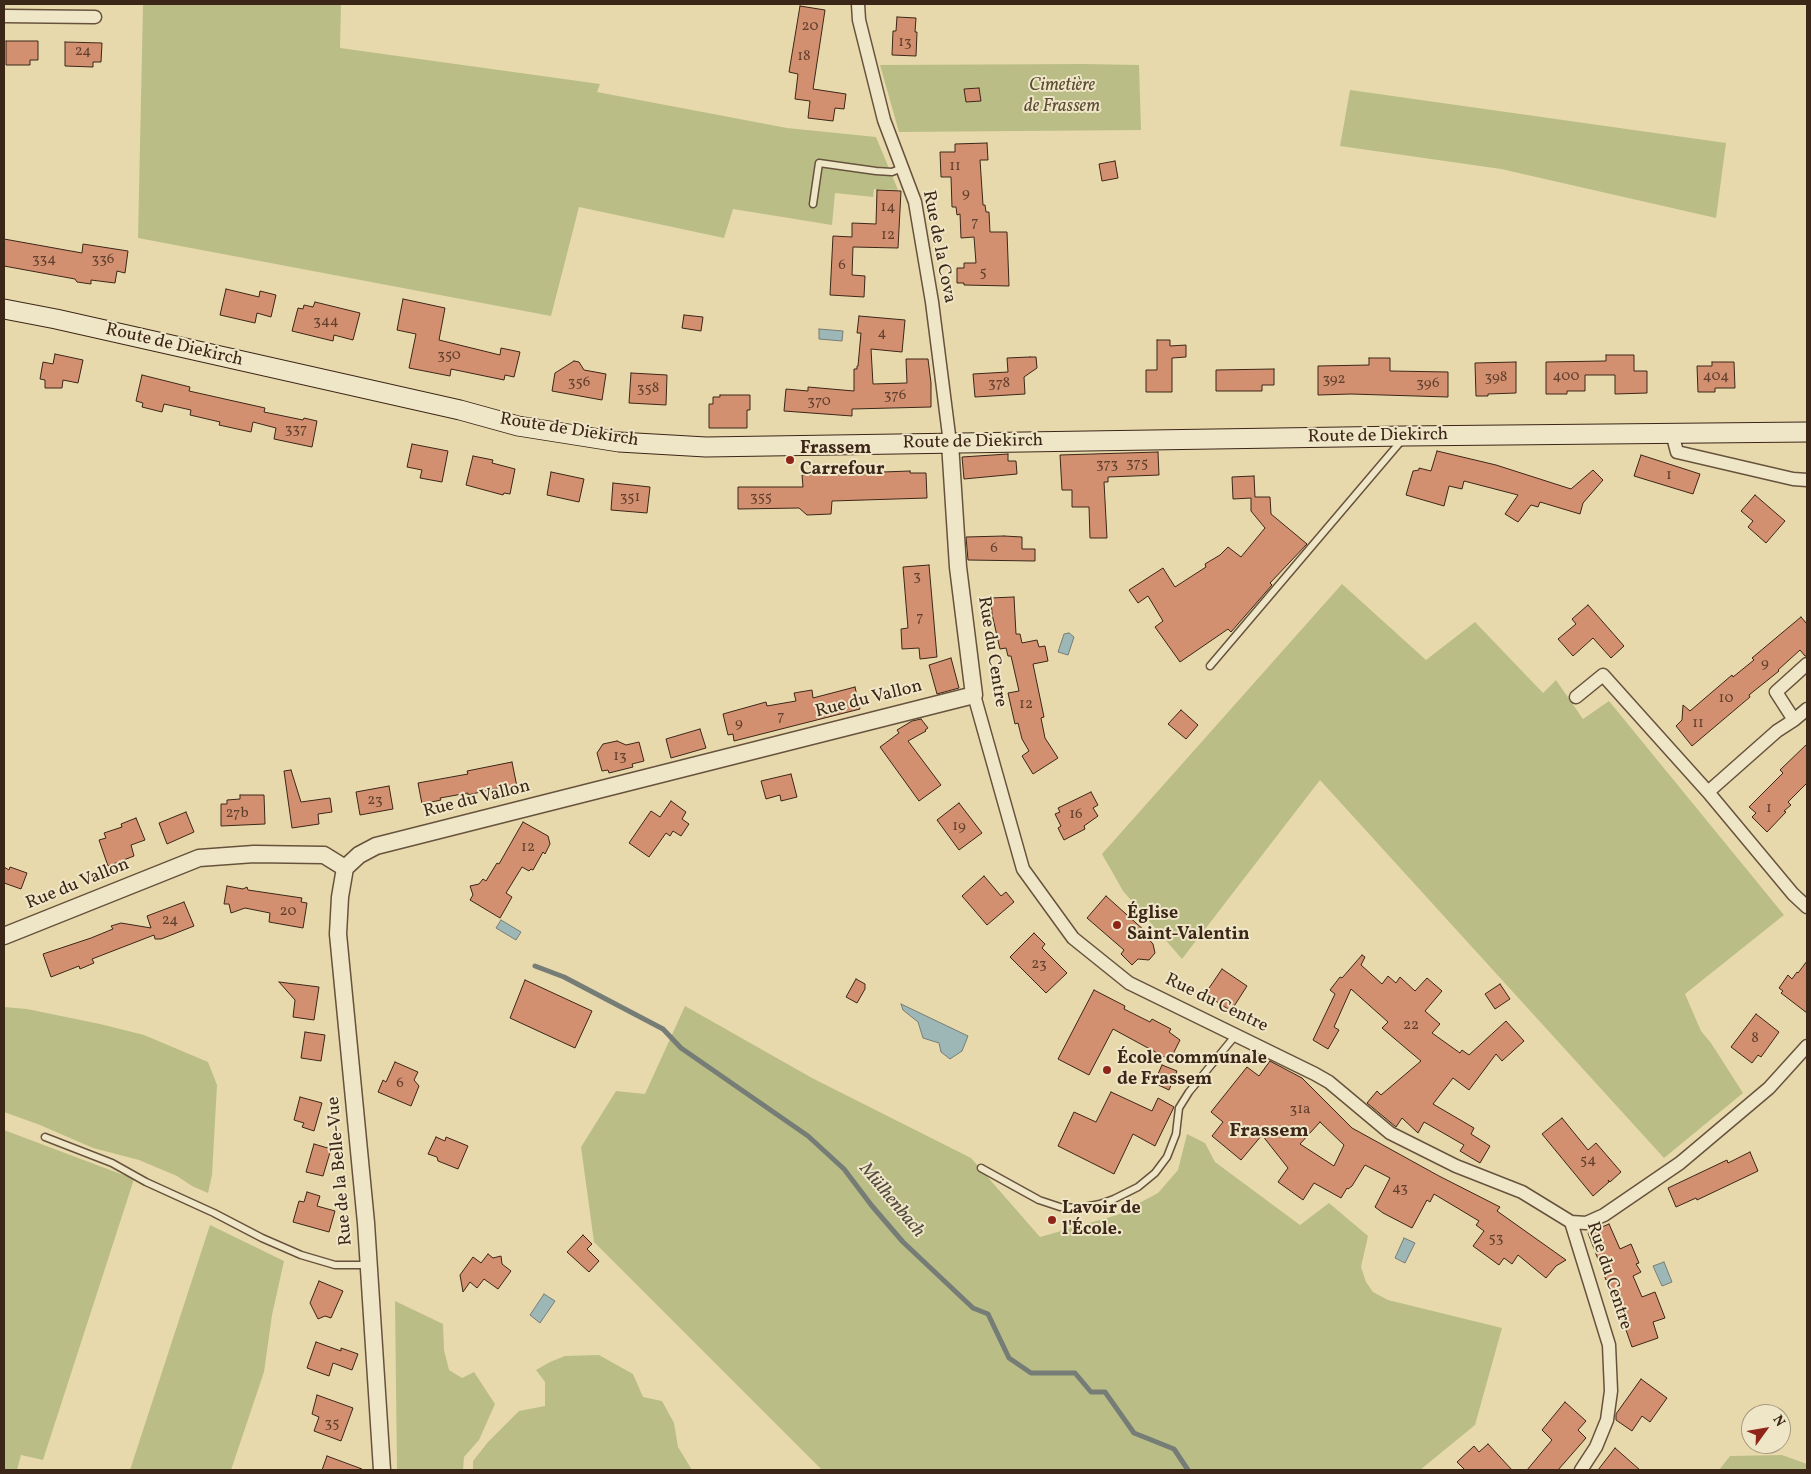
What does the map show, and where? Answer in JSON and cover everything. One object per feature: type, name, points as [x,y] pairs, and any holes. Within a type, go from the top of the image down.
[{"type":"main road","name":"Route de Diekirch","points":[[4,309],[460,410],[518,426],[620,442],[706,447],[1807,432]]},
{"type":"street","name":"Rue de la Cova","points":[[858,4],[859,20],[884,120],[915,202],[932,302],[950,443]]},
{"type":"street","points":[[4,16],[95,17]]},
{"type":"street","points":[[1672,433],[1677,452],[1793,479],[1807,480]]},
{"type":"street","name":"Rue du Centre","points":[[950,443],[958,567],[974,695],[1023,869],[1073,938],[1128,983],[1329,1082],[1390,1133],[1456,1166],[1522,1192],[1571,1222],[1609,1345],[1611,1391],[1608,1420],[1596,1447],[1581,1470]]},
{"type":"street","points":[[1794,720],[1776,692],[1807,664]]},
{"type":"street","points":[[1576,697],[1603,675],[1708,792],[1715,803],[1793,894],[1807,907]]},
{"type":"street","name":"Rue du Vallon","points":[[4,936],[199,858],[254,854],[324,855],[345,868],[359,855],[376,846],[974,695]]},
{"type":"street","points":[[1708,792],[1777,731],[1807,709]]},
{"type":"street","name":"Rue de la Belle-Vue","points":[[345,868],[340,897],[338,934],[369,1266],[382,1470]]},
{"type":"street","points":[[1571,1222],[1586,1223],[1604,1215],[1680,1163],[1769,1088],[1807,1046]]},
{"type":"lane","points":[[812,204],[819,163],[892,172],[902,168]]},
{"type":"lane","points":[[1210,666],[1405,436]]},
{"type":"lane","points":[[981,1168],[1039,1200],[1060,1208],[1093,1206],[1114,1199],[1138,1187],[1167,1158],[1176,1134],[1179,1108],[1189,1092],[1235,1036]]},
{"type":"lane","points":[[45,1138],[112,1162],[146,1182],[301,1255],[335,1265],[369,1266]]},
{"type":"green space","points":[[143,4],[341,4],[340,48],[600,84],[597,92],[787,128],[876,137],[898,190],[874,189],[873,197],[835,193],[832,225],[733,209],[724,238],[579,207],[551,316],[138,238]]},
{"type":"green space","name":"Cimetière de Frassem","points":[[880,65],[1139,65],[1141,130],[899,132]]},
{"type":"green space","points":[[1350,90],[1726,143],[1716,218],[1501,169],[1340,146]]},
{"type":"green space","points":[[1342,584],[1426,660],[1475,622],[1543,693],[1556,680],[1583,719],[1609,701],[1784,915],[1685,994],[1701,1031],[1711,1043],[1743,1093],[1664,1158],[1320,780],[1182,959],[1123,891],[1102,854]]},
{"type":"green space","points":[[685,1006],[812,1078],[971,1158],[1040,1237],[1117,1215],[1158,1193],[1178,1170],[1187,1134],[1205,1143],[1215,1162],[1300,1225],[1329,1203],[1368,1236],[1361,1267],[1366,1282],[1373,1292],[1388,1300],[1502,1328],[1475,1425],[1420,1470],[822,1470],[594,1242],[581,1147],[616,1091],[645,1094]]},
{"type":"green space","points":[[4,1007],[27,1009],[144,1035],[208,1062],[217,1085],[212,1175],[208,1193],[192,1186],[177,1176],[139,1160],[93,1148],[4,1112]]},
{"type":"green space","points":[[4,1130],[134,1179],[43,1460],[21,1455],[17,1470],[4,1470]]},
{"type":"green space","points":[[210,1225],[284,1261],[272,1315],[264,1372],[231,1470],[130,1470]]},
{"type":"green space","points":[[395,1301],[443,1324],[444,1350],[449,1370],[462,1378],[474,1372],[495,1404],[479,1440],[464,1457],[463,1470],[397,1470]]},
{"type":"green space","points":[[599,1355],[633,1374],[643,1397],[662,1401],[674,1423],[678,1447],[692,1470],[473,1470],[473,1461],[488,1442],[519,1411],[545,1406],[545,1382],[536,1370],[565,1356]]},
{"type":"green space","points":[[1782,1455],[1807,1464],[1807,1470],[1719,1470],[1730,1456]]},
{"type":"water","points":[[819,329],[843,331],[842,341],[819,339]]},
{"type":"water","points":[[1069,633],[1074,637],[1068,655],[1058,652],[1064,634]]},
{"type":"water","points":[[501,920],[521,932],[516,940],[496,928]]},
{"type":"water","points":[[901,1004],[968,1036],[962,1051],[950,1059],[941,1052],[939,1043],[923,1038],[918,1022],[903,1010]]},
{"type":"water","points":[[1404,1238],[1415,1243],[1405,1263],[1395,1258]]},
{"type":"water","points":[[1664,1262],[1672,1282],[1662,1286],[1653,1266]]},
{"type":"water","points":[[544,1294],[555,1301],[540,1323],[530,1315]]},
{"type":"building","points":[[800,6],[825,10],[813,89],[846,94],[844,109],[835,108],[833,121],[808,118],[810,101],[795,99],[798,74],[789,72]]},
{"type":"building","points":[[897,17],[916,18],[916,56],[892,55],[893,31],[896,31]]},
{"type":"building","points":[[6,41],[38,41],[38,60],[30,60],[30,65],[6,65]]},
{"type":"building","points":[[65,42],[102,43],[101,62],[93,62],[93,67],[65,66]]},
{"type":"building","points":[[979,88],[981,101],[966,102],[964,89]]},
{"type":"building","points":[[987,143],[988,160],[980,160],[983,205],[985,205],[986,212],[989,212],[990,232],[1007,232],[1009,286],[964,285],[964,283],[957,283],[957,268],[964,268],[964,263],[976,263],[974,237],[961,238],[960,214],[957,215],[956,207],[952,207],[951,177],[941,177],[940,152],[955,152],[955,144]]},
{"type":"building","points":[[1115,161],[1118,178],[1102,181],[1099,164]]},
{"type":"building","points":[[877,190],[901,191],[898,248],[853,247],[852,275],[865,276],[864,297],[830,295],[833,236],[852,237],[852,223],[876,224]]},
{"type":"building","points":[[4,239],[82,253],[83,244],[128,251],[125,273],[117,271],[115,283],[91,280],[91,284],[77,282],[75,279],[4,266]]},
{"type":"building","points":[[226,289],[259,297],[260,291],[276,295],[271,317],[257,313],[255,323],[220,315]]},
{"type":"building","points":[[403,299],[445,308],[439,340],[500,355],[501,348],[520,352],[514,377],[505,375],[504,380],[451,369],[450,376],[409,368],[416,334],[397,330]]},
{"type":"building","points":[[315,302],[360,313],[353,340],[334,335],[333,341],[292,331],[298,308],[303,309],[304,305],[313,307]]},
{"type":"building","points":[[684,315],[703,317],[701,331],[682,328]]},
{"type":"building","points":[[859,316],[905,320],[902,352],[871,349],[873,384],[907,383],[906,359],[928,359],[931,407],[852,409],[852,416],[784,411],[786,389],[808,391],[808,387],[854,391],[854,369],[857,369],[858,366],[861,333],[857,333]]},
{"type":"building","points":[[1157,340],[1170,340],[1170,346],[1186,345],[1186,357],[1172,358],[1172,392],[1146,392],[1146,370],[1157,370]]},
{"type":"building","points":[[55,354],[83,360],[78,383],[63,380],[62,388],[45,388],[45,380],[40,379],[43,362],[53,364]]},
{"type":"building","points":[[1606,355],[1634,355],[1634,371],[1647,371],[1647,393],[1615,394],[1615,375],[1585,375],[1585,391],[1567,391],[1567,394],[1546,394],[1546,362],[1606,361]]},
{"type":"building","points":[[1036,357],[1037,368],[1024,377],[1025,394],[975,397],[973,374],[1008,372],[1007,358]]},
{"type":"building","points":[[1369,358],[1390,358],[1390,371],[1448,372],[1448,397],[1351,394],[1318,395],[1318,366],[1369,365]]},
{"type":"building","points":[[574,361],[579,362],[584,370],[606,374],[602,400],[552,391],[555,373]]},
{"type":"building","points":[[1516,362],[1516,393],[1476,396],[1475,363]]},
{"type":"building","points":[[1712,362],[1734,362],[1735,388],[1715,388],[1715,392],[1698,392],[1697,366],[1712,366]]},
{"type":"building","points":[[1274,369],[1274,385],[1262,385],[1262,391],[1216,391],[1216,370]]},
{"type":"building","points":[[631,373],[667,375],[666,405],[629,403]]},
{"type":"building","points":[[142,375],[190,387],[189,391],[265,408],[264,412],[317,421],[312,447],[274,439],[276,428],[253,422],[251,432],[219,425],[220,422],[190,415],[191,410],[164,404],[162,412],[142,407],[143,403],[136,401]]},
{"type":"building","points":[[720,395],[750,395],[750,410],[747,410],[747,428],[709,428],[709,404],[713,404],[713,397],[720,397]]},
{"type":"building","points":[[412,444],[448,451],[442,482],[420,478],[422,470],[407,467]]},
{"type":"building","points":[[1437,451],[1496,465],[1571,489],[1593,470],[1603,480],[1583,503],[1580,514],[1540,502],[1538,507],[1531,505],[1518,522],[1505,514],[1518,495],[1464,481],[1462,489],[1449,486],[1444,506],[1406,495],[1413,471],[1419,470],[1419,468],[1431,471]]},
{"type":"building","points":[[1158,452],[1159,475],[1108,477],[1108,482],[1104,482],[1107,538],[1090,538],[1089,507],[1072,507],[1072,490],[1062,490],[1060,455]]},
{"type":"building","points":[[1008,454],[1008,461],[1016,461],[1017,474],[964,479],[962,457]]},
{"type":"building","points":[[1641,455],[1700,474],[1693,494],[1634,476]]},
{"type":"building","points":[[473,456],[493,460],[492,463],[515,469],[510,494],[504,493],[503,495],[466,485]]},
{"type":"building","points":[[910,471],[910,473],[926,473],[927,498],[832,501],[831,514],[807,515],[799,508],[738,509],[738,487],[803,487],[802,475]]},
{"type":"building","points":[[551,472],[584,479],[579,502],[547,495]]},
{"type":"building","points":[[1254,476],[1255,497],[1270,497],[1271,514],[1307,544],[1270,583],[1272,585],[1231,632],[1228,629],[1180,662],[1155,627],[1163,621],[1148,596],[1138,603],[1129,590],[1163,568],[1175,587],[1206,567],[1205,564],[1220,555],[1228,547],[1241,557],[1265,528],[1251,511],[1251,498],[1233,499],[1232,477]]},
{"type":"building","points":[[613,483],[650,487],[647,513],[611,510]]},
{"type":"building","points":[[1755,495],[1785,521],[1766,543],[1748,527],[1753,521],[1741,511]]},
{"type":"building","points":[[966,537],[1022,537],[1022,549],[1035,549],[1035,561],[968,560]]},
{"type":"building","points":[[929,565],[937,657],[920,659],[919,648],[902,649],[901,629],[908,628],[903,567]]},
{"type":"building","points":[[1014,597],[1016,634],[1020,634],[1022,643],[1037,640],[1039,647],[1045,646],[1048,661],[1033,664],[1044,717],[1041,718],[1045,738],[1058,758],[1033,774],[1022,756],[1029,751],[1022,739],[1018,723],[1015,724],[1008,693],[1019,691],[1011,656],[1008,656],[1006,648],[1000,649],[992,614],[991,598]]},
{"type":"building","points":[[1588,605],[1624,646],[1611,658],[1593,638],[1573,656],[1558,639],[1576,624],[1572,619]]},
{"type":"building","points":[[1801,617],[1807,624],[1807,656],[1800,650],[1779,671],[1749,695],[1750,697],[1692,746],[1676,726],[1682,720],[1683,705],[1690,711],[1732,675],[1733,677],[1754,660],[1752,658]]},
{"type":"building","points":[[951,658],[959,688],[937,694],[929,665]]},
{"type":"building","points":[[855,687],[860,709],[734,741],[733,734],[728,735],[723,714],[766,702],[767,706],[796,701],[794,693],[812,690],[813,698]]},
{"type":"building","points":[[1181,710],[1198,725],[1186,739],[1168,724]]},
{"type":"building","points":[[921,719],[928,728],[908,741],[941,785],[919,801],[880,747],[899,733],[897,730],[912,721]]},
{"type":"building","points":[[700,729],[706,748],[671,758],[666,739]]},
{"type":"building","points":[[617,741],[626,745],[639,742],[644,761],[632,764],[633,767],[609,773],[608,770],[602,771],[597,753],[603,744]]},
{"type":"building","points":[[1807,744],[1807,783],[1788,802],[1791,805],[1767,832],[1752,817],[1756,813],[1749,807],[1783,773],[1780,770]]},
{"type":"building","points":[[512,762],[517,787],[502,790],[501,787],[468,795],[468,793],[440,798],[441,800],[422,804],[418,783],[468,774],[467,771]]},
{"type":"building","points":[[291,770],[301,802],[330,798],[332,812],[318,814],[319,824],[292,828],[284,771]]},
{"type":"building","points":[[791,774],[797,797],[781,801],[780,795],[766,799],[761,781]]},
{"type":"building","points":[[389,786],[393,809],[360,815],[356,792]]},
{"type":"building","points":[[1091,792],[1098,805],[1093,808],[1098,816],[1084,826],[1085,829],[1064,840],[1058,828],[1061,826],[1055,814],[1060,812],[1058,808]]},
{"type":"building","points":[[240,795],[264,795],[265,824],[221,826],[221,804],[227,804],[227,800],[240,799]]},
{"type":"building","points":[[671,801],[686,812],[682,819],[689,824],[681,836],[673,831],[670,836],[666,833],[649,857],[629,843],[651,811],[660,817]]},
{"type":"building","points":[[959,803],[982,833],[959,850],[937,820]]},
{"type":"building","points":[[186,812],[194,832],[167,844],[159,823]]},
{"type":"building","points":[[136,818],[145,840],[131,845],[134,856],[108,866],[99,840],[106,838],[104,833],[122,827],[121,824]]},
{"type":"building","points":[[523,822],[548,836],[550,844],[533,870],[529,871],[522,867],[506,893],[512,897],[500,918],[470,900],[473,895],[470,886],[479,884],[483,879],[486,881],[497,863],[499,864]]},
{"type":"building","points":[[4,867],[9,870],[10,867],[27,873],[21,889],[4,883]]},
{"type":"building","points":[[984,876],[1001,896],[1006,892],[1014,902],[987,925],[962,896]]},
{"type":"building","points":[[227,886],[243,889],[247,887],[248,890],[302,898],[301,902],[307,903],[303,928],[269,922],[270,913],[245,908],[231,913],[229,904],[224,904]]},
{"type":"building","name":"Église Saint-Valentin","points":[[1106,896],[1146,932],[1144,934],[1153,944],[1155,953],[1149,960],[1138,959],[1132,965],[1121,954],[1124,950],[1087,918]]},
{"type":"building","points":[[184,902],[194,926],[161,939],[155,939],[154,935],[92,959],[94,963],[80,969],[79,966],[51,977],[43,954],[91,938],[113,929],[111,926],[121,923],[151,928],[147,916]]},
{"type":"building","points":[[1034,933],[1045,944],[1042,948],[1067,973],[1046,993],[1010,957]]},
{"type":"building","points":[[1362,955],[1365,957],[1361,965],[1382,984],[1388,976],[1396,983],[1400,977],[1415,991],[1427,978],[1442,991],[1425,1011],[1440,1024],[1432,1033],[1460,1053],[1462,1050],[1469,1055],[1506,1021],[1524,1041],[1502,1061],[1496,1054],[1469,1090],[1453,1078],[1433,1104],[1474,1128],[1471,1134],[1490,1146],[1480,1163],[1460,1151],[1464,1145],[1424,1122],[1418,1133],[1402,1118],[1396,1127],[1367,1103],[1377,1091],[1381,1095],[1421,1061],[1382,1028],[1388,1022],[1351,989],[1334,1027],[1339,1030],[1328,1049],[1313,1040],[1335,994],[1330,990]]},
{"type":"building","points":[[1807,961],[1807,1013],[1781,993],[1783,991],[1779,988],[1788,975],[1792,979]]},
{"type":"building","points":[[1222,969],[1247,986],[1231,1011],[1205,994]]},
{"type":"building","points":[[856,979],[865,984],[865,989],[857,1003],[846,997]]},
{"type":"building","points":[[525,980],[592,1011],[575,1048],[510,1018]]},
{"type":"building","points":[[279,982],[319,987],[314,1020],[293,1017],[295,1000]]},
{"type":"building","points":[[1500,984],[1510,999],[1495,1009],[1485,994]]},
{"type":"building","points":[[1094,990],[1125,1006],[1124,1009],[1150,1022],[1152,1019],[1171,1029],[1169,1032],[1180,1040],[1170,1060],[1113,1029],[1089,1075],[1058,1059]]},
{"type":"building","points":[[1756,1014],[1779,1032],[1761,1057],[1758,1055],[1752,1063],[1731,1047]]},
{"type":"building","points":[[305,1032],[325,1035],[321,1061],[301,1058]]},
{"type":"building","points":[[1270,1061],[1302,1078],[1352,1128],[1500,1207],[1497,1211],[1566,1260],[1556,1266],[1546,1278],[1518,1255],[1512,1264],[1504,1258],[1499,1265],[1473,1246],[1484,1231],[1476,1225],[1479,1221],[1434,1194],[1430,1202],[1427,1200],[1412,1228],[1375,1207],[1390,1178],[1365,1165],[1352,1186],[1347,1188],[1341,1198],[1314,1183],[1303,1200],[1278,1182],[1288,1168],[1262,1135],[1241,1160],[1212,1136],[1223,1122],[1211,1112],[1247,1067],[1259,1076]],"holes":[[[1320,1122],[1344,1145],[1334,1166],[1300,1144]]]},
{"type":"building","points":[[395,1062],[418,1072],[414,1080],[419,1086],[411,1106],[378,1092],[383,1080],[386,1082]]},
{"type":"building","points":[[1162,1065],[1177,1071],[1169,1090],[1154,1083]]},
{"type":"building","points":[[1111,1092],[1152,1111],[1158,1098],[1174,1107],[1155,1146],[1133,1134],[1114,1174],[1058,1146],[1074,1112],[1096,1122]]},
{"type":"building","points":[[300,1097],[322,1103],[314,1131],[302,1127],[304,1123],[294,1120]]},
{"type":"building","points":[[1562,1118],[1588,1150],[1596,1143],[1621,1172],[1610,1182],[1608,1180],[1609,1182],[1593,1196],[1542,1134]]},
{"type":"building","points":[[436,1137],[445,1141],[446,1137],[468,1146],[458,1169],[438,1161],[437,1157],[428,1154]]},
{"type":"building","points":[[314,1144],[331,1149],[323,1176],[306,1172]]},
{"type":"building","points":[[1750,1152],[1758,1171],[1697,1200],[1696,1198],[1676,1207],[1668,1188],[1727,1160],[1728,1163]]},
{"type":"building","points":[[307,1192],[320,1196],[317,1206],[335,1211],[329,1232],[293,1222],[299,1201],[304,1202]]},
{"type":"building","points":[[1609,1224],[1620,1249],[1631,1244],[1639,1263],[1636,1264],[1641,1272],[1633,1276],[1642,1297],[1655,1292],[1665,1318],[1653,1322],[1658,1338],[1632,1347],[1608,1279],[1606,1280],[1588,1233]]},
{"type":"building","points":[[583,1235],[592,1244],[587,1249],[599,1261],[589,1272],[567,1252]]},
{"type":"building","points":[[488,1254],[493,1258],[501,1256],[502,1264],[511,1271],[498,1289],[484,1279],[477,1288],[470,1282],[463,1292],[460,1275],[473,1257],[481,1263]]},
{"type":"building","points":[[319,1281],[343,1291],[331,1318],[325,1316],[318,1319],[310,1303]]},
{"type":"building","points":[[316,1342],[341,1351],[341,1348],[358,1354],[352,1370],[333,1363],[329,1376],[307,1368]]},
{"type":"building","points":[[1641,1379],[1667,1398],[1650,1422],[1642,1416],[1632,1431],[1616,1420],[1616,1414]]},
{"type":"building","points":[[317,1395],[353,1408],[341,1441],[314,1431],[319,1417],[312,1414]]},
{"type":"building","points":[[1565,1402],[1586,1421],[1578,1430],[1586,1438],[1558,1470],[1527,1470],[1552,1440],[1542,1430]]},
{"type":"building","points":[[1488,1444],[1512,1470],[1465,1470],[1457,1462],[1474,1446],[1479,1452]]},
{"type":"building","points":[[1615,1448],[1640,1470],[1598,1470]]},
{"type":"building","points":[[327,1456],[362,1469],[322,1470]]},
{"type":"waterway","name":"Mülhenbach","points":[[535,966],[564,977],[663,1029],[681,1048],[808,1136],[844,1169],[903,1242],[973,1308],[988,1314],[1009,1358],[1031,1373],[1075,1373],[1091,1392],[1105,1392],[1134,1433],[1174,1449],[1188,1470]]},
{"type":"place","name":"Frassem Carrefour","points":[[790,460]]},
{"type":"place","name":"Église Saint-Valentin","points":[[1117,925]]},
{"type":"place","name":"École communale de Frassem","points":[[1107,1070]]},
{"type":"place","name":"Lavoir de l'École.","points":[[1052,1220]]},
{"type":"district","name":"Frassem","points":[[1269,1132]]}]
